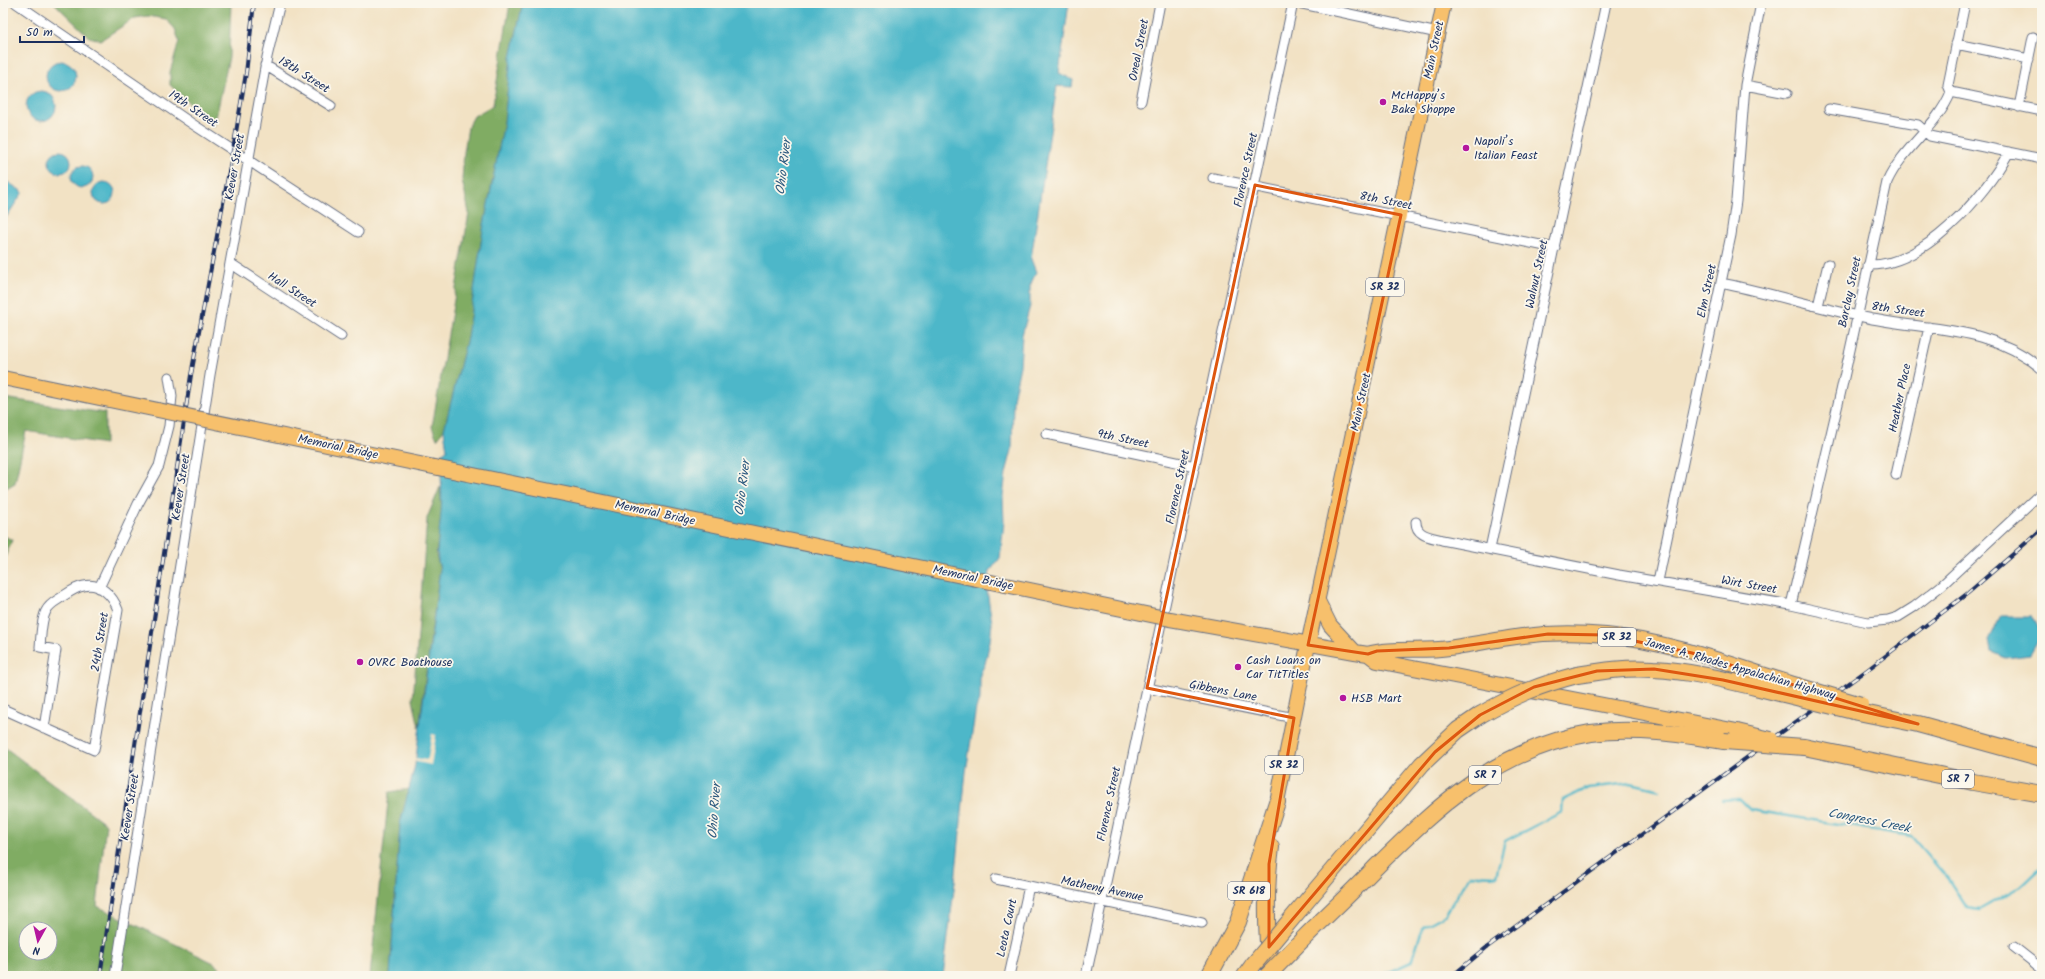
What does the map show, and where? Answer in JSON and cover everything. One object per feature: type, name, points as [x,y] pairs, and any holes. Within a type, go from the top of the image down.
[{"type":"highway","points":[[1249,970],[1422,764],[1458,730],[1506,700],[1534,687],[1577,675],[1613,669],[1654,669],[1790,690],[2042,758]]},
{"type":"highway","name":"SR 7","points":[[1267,976],[1423,821],[1450,797],[1472,782],[1519,756],[1555,741],[1610,732],[1649,731],[1724,741],[1804,748],[1973,782],[2042,794]]},
{"type":"highway","name":"SR 618","points":[[1209,976],[1238,922],[1258,866],[1277,802]]},
{"type":"highway","name":"SR 618","points":[[1271,976],[1267,922],[1268,889],[1269,864],[1277,802]]},
{"type":"main road","name":"Main Street","points":[[1277,802],[1308,645],[1401,215],[1444,3]]},
{"type":"main road","name":"Memorial Bridge","points":[[3,378],[1170,619],[1308,645]]},
{"type":"main road","name":"SR 32","points":[[1318,601],[1330,625],[1362,653]]},
{"type":"main road","name":"James A. Rhodes Appalachian Highway","points":[[1308,645],[1362,653],[1449,648],[1510,638],[1548,634],[1606,635],[1644,641],[1692,653],[1790,690]]},
{"type":"main road","name":"James A. Rhodes Appalachian Highway","points":[[1362,653],[1377,661],[1736,731],[1804,748]]},
{"type":"street","name":"19th Street","points":[[16,3],[191,123],[358,232]]},
{"type":"street","name":"Keever Street","points":[[115,976],[210,376],[265,65],[280,3]]},
{"type":"street","name":"Oneal Street","points":[[1141,101],[1160,3]]},
{"type":"street","name":"Florence Street","points":[[1086,976],[1293,3]]},
{"type":"street","points":[[1298,3],[1438,33]]},
{"type":"street","name":"Walnut Street","points":[[1490,549],[1606,3]]},
{"type":"street","name":"Elm Street","points":[[1658,581],[1721,283],[1736,201],[1745,85],[1762,3]]},
{"type":"street","name":"Barclay Street","points":[[1791,605],[1840,397],[1887,182],[1900,159],[1942,112],[1951,92],[1948,85],[1965,3]]},
{"type":"street","points":[[2019,107],[2033,37]]},
{"type":"street","points":[[1956,44],[2029,59]]},
{"type":"street","name":"18th Street","points":[[265,65],[331,106]]},
{"type":"street","points":[[1745,85],[1787,93]]},
{"type":"street","points":[[1951,92],[2042,111]]},
{"type":"street","points":[[1828,108],[1918,125],[1930,136],[2042,159]]},
{"type":"street","points":[[1868,265],[1880,265],[1904,258],[1934,239],[1965,211],[1999,170],[2009,152]]},
{"type":"street","name":"8th Street","points":[[1213,178],[1255,185],[1555,248]]},
{"type":"street","name":"Hall Street","points":[[230,264],[341,336]]},
{"type":"street","points":[[1818,306],[1828,264]]},
{"type":"street","name":"8th Street","points":[[1721,283],[1857,316],[1964,332],[1999,342],[2017,350],[2042,369]]},
{"type":"street","name":"Heather Place","points":[[1896,475],[1929,327]]},
{"type":"street","points":[[44,728],[56,650],[40,647],[45,612],[52,603],[84,585],[99,588],[138,504],[159,466],[168,426],[172,396],[169,377]]},
{"type":"street","name":"9th Street","points":[[1046,434],[1194,466]]},
{"type":"street","name":"Wirt Street","points":[[1416,522],[1417,530],[1426,536],[1791,605],[1868,622],[1878,622],[1898,617],[1914,607],[1941,586],[2042,492]]},
{"type":"street","name":"24th Street","points":[[3,709],[94,750],[118,610],[114,600],[109,594],[99,588]]},
{"type":"street","name":"Gibbens Lane","points":[[1147,688],[1294,718]]},
{"type":"street","name":"Matheny Avenue","points":[[996,879],[1202,923]]},
{"type":"street","name":"Leota Court","points":[[1009,976],[1029,886]]},
{"type":"street","points":[[2014,947],[2042,969]]},
{"type":"highlighted area","points":[[1255,185],[1401,215],[1308,645],[1368,654],[1377,651],[1449,648],[1548,634],[1606,635],[1692,653],[1918,724],[1723,680],[1654,669],[1597,671],[1534,687],[1480,715],[1435,752],[1269,947],[1269,864],[1294,718],[1147,688]]},
{"type":"green space","points":[[54,3],[231,3],[229,57],[214,127],[170,85],[170,72],[179,41],[175,29],[166,19],[148,16],[135,18],[101,40],[89,37]]},
{"type":"green space","points":[[510,3],[523,3],[511,58],[504,123],[483,230],[467,338],[444,430],[437,439],[432,427],[469,213],[462,180],[468,127],[474,116],[493,105]]},
{"type":"green space","points":[[3,398],[105,413],[105,444],[26,431],[15,483],[3,490]]},
{"type":"green space","points":[[440,487],[442,512],[436,555],[440,569],[419,727],[413,700],[427,518]]},
{"type":"green space","points":[[3,535],[12,540],[3,563]]},
{"type":"green space","points":[[3,746],[106,824],[97,906],[214,963],[229,976],[3,976]]},
{"type":"green space","points":[[410,789],[400,824],[390,976],[370,976],[389,792]]},
{"type":"water","name":"Ohio River","points":[[523,3],[1069,3],[1059,73],[1073,80],[1072,87],[1057,86],[1031,259],[1036,272],[1030,286],[1030,306],[1022,335],[1020,366],[1013,399],[1012,450],[1006,473],[1003,496],[1004,522],[1000,558],[990,571],[987,590],[992,623],[990,641],[985,664],[980,674],[980,698],[976,708],[966,772],[955,882],[943,976],[390,976],[400,824],[415,765],[440,569],[437,548],[442,506],[441,454],[447,450],[444,430],[467,338],[483,230],[504,123],[511,58]]},
{"type":"water","points":[[61,61],[72,65],[76,76],[72,87],[61,91],[50,87],[46,76],[50,65]]},
{"type":"water","points":[[41,91],[52,95],[56,106],[52,117],[41,121],[30,117],[26,106],[30,95]]},
{"type":"water","points":[[56,151],[64,151],[71,158],[71,166],[64,173],[56,173],[49,166],[49,158]]},
{"type":"water","points":[[78,166],[86,166],[93,173],[93,181],[86,188],[78,188],[71,181],[71,173]]},
{"type":"water","points":[[3,179],[23,192],[3,222]]},
{"type":"water","points":[[100,182],[108,182],[115,189],[115,197],[108,204],[100,204],[93,197],[93,189]]},
{"type":"water","points":[[2001,616],[2032,616],[2042,634],[2030,655],[2006,658],[1991,652],[1989,640]]},
{"type":"pier","points":[[432,734],[436,735],[431,765],[414,761],[415,758],[426,760],[428,758]]},
{"type":"waterway","name":"Congress Creek","points":[[1380,976],[1411,962],[1423,927],[1445,915],[1470,875],[1496,876],[1505,841],[1562,812],[1563,800],[1588,788],[1631,783],[1660,790]]},
{"type":"waterway","name":"Congress Creek","points":[[1722,800],[1740,799],[1751,810],[1911,836],[1948,879],[1967,908],[1979,910],[2021,886],[2042,866]]},
{"type":"railway","points":[[100,976],[191,375],[233,150],[246,73],[254,3]]},
{"type":"railway","points":[[1452,976],[1486,948],[1867,670],[1968,593],[2042,529]]},
{"type":"place","name":"McHappy’s Bake Shoppe","points":[[1383,102]]},
{"type":"place","name":"Napoli’s Italian Feast","points":[[1466,148]]},
{"type":"place","name":"OVRC Boathouse","points":[[360,662]]},
{"type":"place","name":"Cash Loans on Car TitTitles","points":[[1238,667]]},
{"type":"place","name":"HSB Mart","points":[[1343,698]]}]
